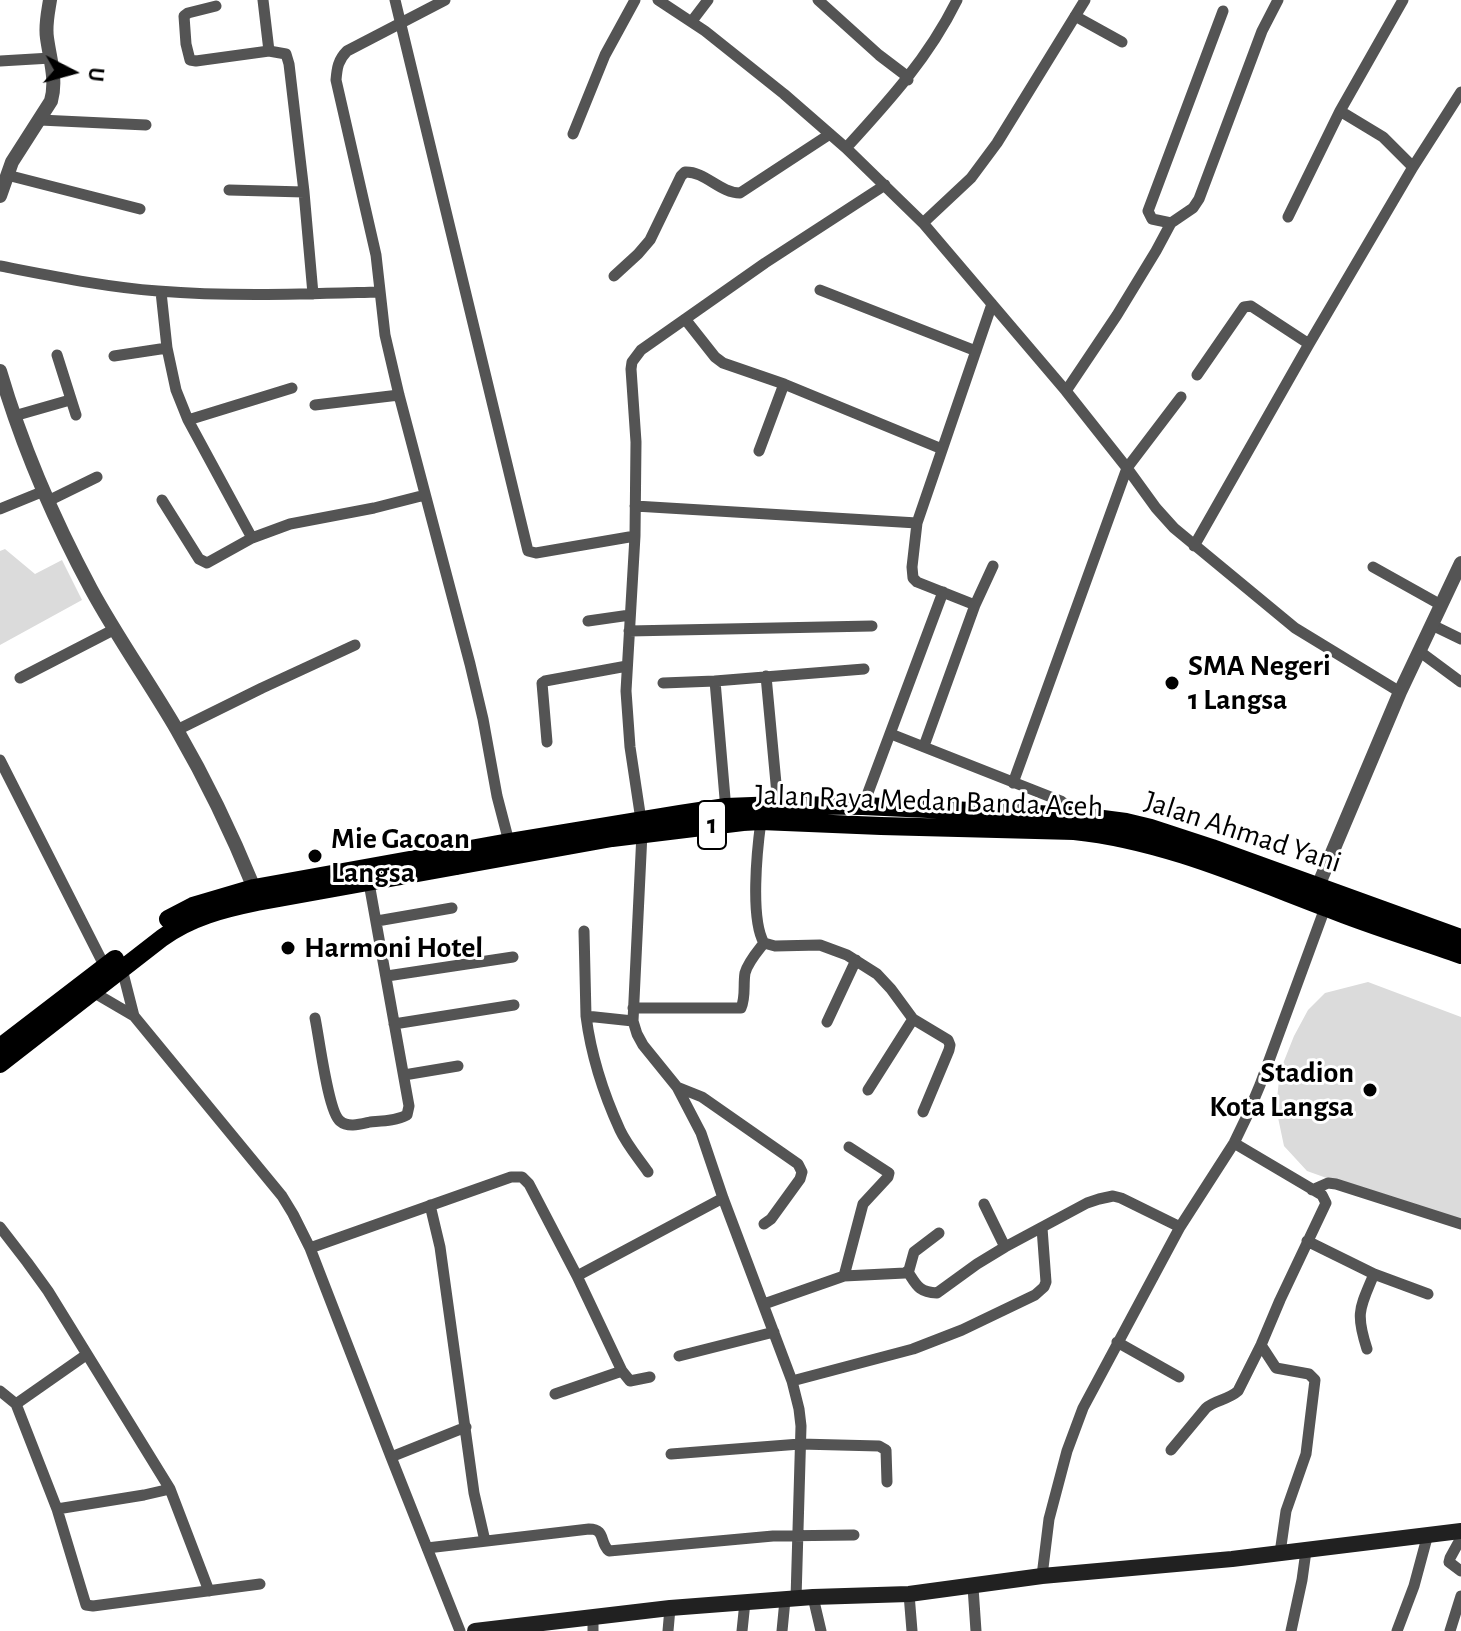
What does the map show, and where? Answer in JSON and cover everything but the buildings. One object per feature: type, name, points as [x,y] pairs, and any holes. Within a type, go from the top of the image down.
[{"type":"main road","name":"Jalan Ahmad Yani","points":[[0,1047],[113,968],[180,912],[205,901],[254,888],[454,859],[509,842],[642,827],[778,805],[1080,816],[1151,828],[1461,938]]},
{"type":"main road","name":"Jalan Raya Medan Banda Aceh","points":[[726,815],[761,821],[1101,833],[1207,862],[1325,908],[1461,955]]},
{"type":"main road","name":"1","points":[[0,1064],[93,992],[113,968],[175,929],[209,914],[257,902],[369,883],[454,859],[642,827]]},
{"type":"main road","points":[[475,1631],[593,1625],[670,1608],[813,1597],[909,1594],[1042,1576],[1306,1551],[1461,1531]]},
{"type":"street","points":[[0,196],[17,152],[40,120],[54,93],[47,30],[50,0]]},
{"type":"street","points":[[263,0],[269,51]]},
{"type":"street","points":[[395,0],[527,549],[530,553],[536,553],[635,536]]},
{"type":"street","points":[[445,0],[347,51],[340,57],[337,67],[337,89],[376,255],[385,335],[470,664],[509,842]]},
{"type":"street","points":[[573,134],[605,55],[635,0]]},
{"type":"street","points":[[658,0],[692,21],[784,94],[846,148],[923,223],[1066,391],[1174,528],[1295,628],[1400,692]]},
{"type":"street","points":[[692,21],[708,0]]},
{"type":"street","points":[[818,0],[908,80]]},
{"type":"street","points":[[846,148],[908,80],[957,0]]},
{"type":"street","points":[[923,223],[971,178],[997,143],[1085,0]]},
{"type":"street","points":[[1066,391],[1117,315],[1171,223],[1193,208],[1199,199],[1262,31],[1278,0]]},
{"type":"street","points":[[1288,217],[1340,111],[1403,0]]},
{"type":"street","points":[[216,6],[184,16],[190,60],[269,51],[284,53],[288,58],[313,294]]},
{"type":"street","points":[[1171,223],[1152,219],[1148,211],[1223,11]]},
{"type":"street","points":[[1075,16],[1122,42]]},
{"type":"street","points":[[0,61],[51,58]]},
{"type":"street","points":[[1194,546],[1413,167],[1461,92]]},
{"type":"street","points":[[1340,111],[1383,137],[1413,167]]},
{"type":"street","points":[[40,120],[146,125]]},
{"type":"street","points":[[614,276],[650,240],[685,172],[693,172],[731,192],[740,193],[830,134]]},
{"type":"street","points":[[7,175],[140,209]]},
{"type":"street","points":[[782,1631],[790,1599],[797,1535],[799,1409],[792,1381],[701,1133],[677,1087],[643,1045],[633,1021],[642,827],[627,717],[635,536],[636,442],[632,362],[641,350],[765,263],[885,185]]},
{"type":"street","points":[[229,190],[304,192]]},
{"type":"street","points":[[0,266],[89,283],[161,292],[245,295],[379,292]]},
{"type":"street","points":[[820,290],[976,351]]},
{"type":"street","points":[[161,292],[167,348],[176,390],[188,420],[252,538]]},
{"type":"street","points":[[975,605],[913,578],[912,567],[917,523],[992,304]]},
{"type":"street","points":[[1197,375],[1248,305],[1309,344]]},
{"type":"street","points":[[685,319],[723,363],[784,384],[942,449]]},
{"type":"street","points":[[114,356],[167,348]]},
{"type":"street","points":[[57,355],[76,415]]},
{"type":"street","points":[[0,371],[8,411],[85,577],[177,730],[213,798],[254,888]]},
{"type":"street","points":[[759,451],[784,384]]},
{"type":"street","points":[[188,420],[292,388]]},
{"type":"street","points":[[315,405],[399,395]]},
{"type":"street","points":[[1013,783],[1127,468],[1181,397]]},
{"type":"street","points":[[8,411],[70,400]]},
{"type":"street","points":[[0,509],[97,477]]},
{"type":"street","points":[[162,500],[203,562],[217,559],[252,538],[290,524],[425,495]]},
{"type":"street","points":[[635,506],[917,523]]},
{"type":"street","points":[[1318,886],[1400,692],[1461,563]]},
{"type":"street","points":[[924,746],[975,605],[993,566]]},
{"type":"street","points":[[1373,567],[1441,605]]},
{"type":"street","points":[[863,806],[943,592]]},
{"type":"street","points":[[588,621],[630,615]]},
{"type":"street","points":[[1432,625],[1461,639]]},
{"type":"street","points":[[629,631],[872,626]]},
{"type":"street","points":[[20,678],[115,629]]},
{"type":"street","points":[[177,730],[355,645]]},
{"type":"street","points":[[1419,651],[1461,682]]},
{"type":"street","points":[[547,742],[542,683],[627,666]]},
{"type":"street","points":[[663,683],[864,669]]},
{"type":"street","points":[[766,676],[778,805]]},
{"type":"street","points":[[715,681],[726,815]]},
{"type":"street","points":[[891,734],[1061,801],[1080,816]]},
{"type":"street","points":[[0,760],[113,968],[134,1016],[282,1196],[293,1214],[310,1248],[460,1631]]},
{"type":"street","points":[[761,821],[755,867],[759,931],[764,943]]},
{"type":"street","points":[[315,1018],[331,1103],[334,1114],[342,1124],[397,1119],[407,1115],[409,1106],[404,1075],[369,883]]},
{"type":"street","points":[[377,921],[452,908]]},
{"type":"street","points":[[1042,1576],[1049,1519],[1067,1451],[1083,1408],[1180,1227],[1234,1143],[1260,1085],[1325,908]]},
{"type":"street","points":[[584,931],[586,1016],[590,1041],[621,1133],[648,1172]]},
{"type":"street","points":[[633,1008],[741,1008],[744,1004],[745,973],[764,943]]},
{"type":"street","points":[[764,943],[775,946],[820,945],[856,960],[877,974],[913,1019],[948,1040],[950,1045],[923,1112]]},
{"type":"street","points":[[387,976],[513,957]]},
{"type":"street","points":[[827,1022],[856,960]]},
{"type":"street","points":[[93,992],[134,1016]]},
{"type":"street","points":[[394,1024],[514,1005]]},
{"type":"street","points":[[586,1016],[633,1021]]},
{"type":"street","points":[[868,1090],[913,1019]]},
{"type":"street","points":[[404,1075],[458,1066]]},
{"type":"street","points":[[677,1087],[702,1097],[798,1164],[802,1172],[800,1179],[764,1224]]},
{"type":"street","points":[[1171,1450],[1209,1404],[1231,1397],[1238,1391],[1326,1203],[1322,1195],[1234,1143]]},
{"type":"street","points":[[844,1276],[863,1204],[889,1173],[849,1147]]},
{"type":"street","points":[[310,1248],[511,1177],[522,1177],[529,1184],[577,1276],[622,1371],[630,1381],[650,1377]]},
{"type":"street","points":[[1312,1190],[1328,1183],[1336,1184],[1461,1224]]},
{"type":"street","points":[[908,1272],[918,1287],[937,1293],[1005,1247],[1087,1203],[1113,1196],[1180,1227]]},
{"type":"street","points":[[577,1276],[723,1198]]},
{"type":"street","points":[[984,1204],[1005,1247]]},
{"type":"street","points":[[430,1205],[440,1247],[474,1493],[485,1541]]},
{"type":"street","points":[[0,1227],[41,1281],[170,1489],[209,1591]]},
{"type":"street","points":[[792,1381],[939,1340],[1035,1295],[1046,1282],[1042,1228]]},
{"type":"street","points":[[908,1272],[914,1252],[939,1233]]},
{"type":"street","points":[[1307,1241],[1374,1274],[1428,1294]]},
{"type":"street","points":[[764,1304],[844,1276],[908,1272]]},
{"type":"street","points":[[1367,1349],[1360,1325],[1360,1311],[1374,1274]]},
{"type":"street","points":[[679,1356],[774,1332]]},
{"type":"street","points":[[1117,1342],[1179,1377]]},
{"type":"street","points":[[1261,1345],[1276,1368],[1309,1374],[1315,1380],[1304,1465],[1286,1511],[1280,1553]]},
{"type":"street","points":[[16,1404],[86,1355]]},
{"type":"street","points":[[555,1394],[622,1371]]},
{"type":"street","points":[[0,1391],[16,1404],[57,1509],[86,1605],[260,1584]]},
{"type":"street","points":[[391,1457],[466,1427]]},
{"type":"street","points":[[671,1454],[800,1444],[882,1447],[888,1456],[887,1482]]},
{"type":"street","points":[[57,1509],[170,1489]]},
{"type":"street","points":[[427,1548],[597,1529],[607,1550],[611,1551],[797,1535],[854,1535]]},
{"type":"street","points":[[1397,1631],[1414,1586],[1428,1534]]},
{"type":"street","points":[[1461,1538],[1449,1562],[1461,1571]]},
{"type":"street","points":[[1291,1631],[1306,1551]]},
{"type":"street","points":[[973,1587],[976,1631]]},
{"type":"street","points":[[909,1594],[912,1631]]},
{"type":"street","points":[[1450,1631],[1461,1596]]},
{"type":"street","points":[[813,1597],[821,1631]]},
{"type":"street","points":[[742,1631],[745,1602]]},
{"type":"street","points":[[668,1631],[670,1608]]},
{"type":"shaded area","points":[[5,549],[35,574],[62,560],[82,600],[0,645],[0,551]]},
{"type":"shaded area","name":"Stadion Kota Langsa","points":[[1368,982],[1461,1017],[1461,1226],[1307,1171],[1284,1146],[1276,1108],[1280,1071],[1294,1036],[1308,1010],[1325,993]]},
{"type":"place","name":"SMA Negeri 1 Langsa","points":[[1172,683]]},
{"type":"place","name":"Mie Gacoan Langsa","points":[[315,856]]},
{"type":"place","name":"Harmoni Hotel","points":[[288,948]]},
{"type":"place","name":"Stadion Kota Langsa","points":[[1370,1090]]}]
